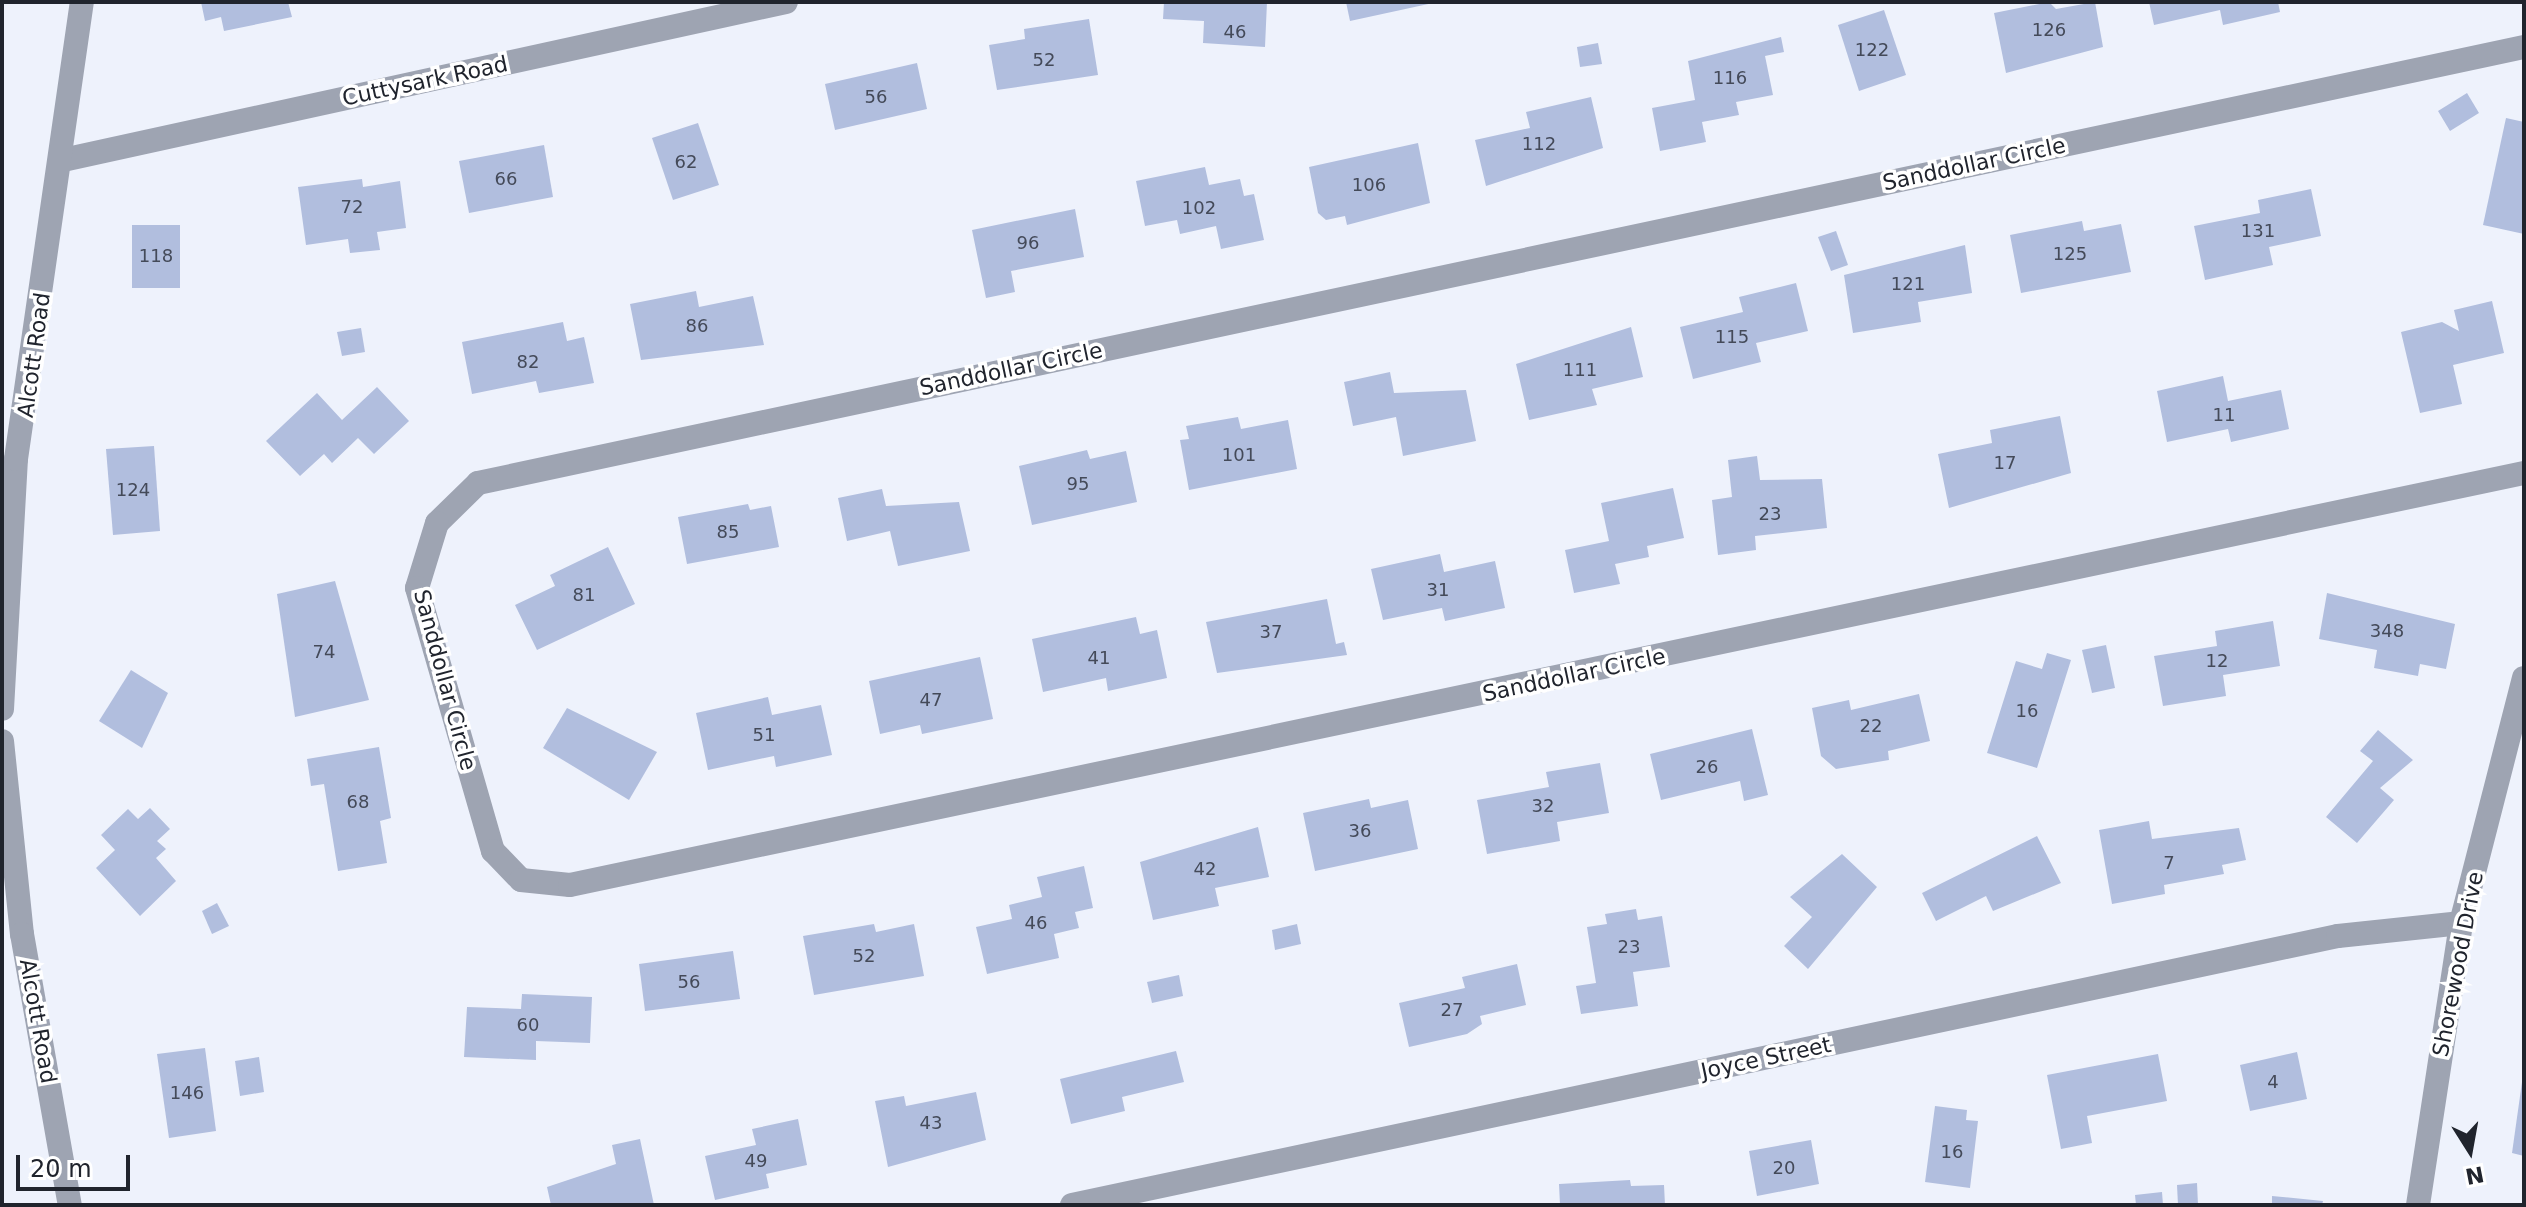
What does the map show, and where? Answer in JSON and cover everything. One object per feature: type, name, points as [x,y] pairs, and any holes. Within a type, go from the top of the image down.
[{"type":"street","name":"Alcott Road","points":[[2,709],[9,463],[63,160],[82,2]]},
{"type":"street","name":"Cuttysark Road","points":[[63,160],[786,2]]},
{"type":"street","name":"Sanddollar Circle","points":[[2524,47],[478,483],[437,523],[417,588],[493,851],[521,880],[570,885],[2524,473]]},
{"type":"street","name":"Shorewood Drive","points":[[2418,1205],[2461,923],[2524,678]]},
{"type":"street","name":"Alcott Road","points":[[2,741],[22,934],[70,1205]]},
{"type":"street","name":"Joyce Street","points":[[1072,1205],[2322,939],[2461,923]]},
{"type":"building","points":[[201,2],[288,2],[292,17],[224,31],[221,17],[205,21]]},
{"type":"building","points":[[1164,2],[1267,2],[1265,47],[1203,43],[1204,21],[1163,19]]},
{"type":"building","points":[[1346,2],[1433,2],[1433,3],[1350,21]]},
{"type":"building","points":[[2049,2],[2056,9],[2095,2],[2103,47],[2006,73],[1994,13]]},
{"type":"building","points":[[2149,2],[2278,2],[2280,12],[2223,25],[2220,10],[2154,25]]},
{"type":"building","points":[[1884,10],[1906,75],[1859,91],[1838,25]]},
{"type":"building","points":[[1089,19],[1098,75],[997,90],[989,45],[1025,39],[1024,29]]},
{"type":"building","points":[[1781,37],[1784,52],[1765,56],[1773,95],[1736,102],[1739,115],[1702,122],[1706,142],[1660,151],[1652,108],[1695,100],[1688,61]]},
{"type":"building","points":[[1598,43],[1602,64],[1580,67],[1577,47]]},
{"type":"building","points":[[917,63],[927,109],[835,130],[825,84]]},
{"type":"building","points":[[2467,93],[2479,113],[2450,131],[2438,111]]},
{"type":"building","points":[[1591,97],[1603,148],[1486,186],[1475,140],[1530,128],[1526,112]]},
{"type":"building","points":[[2506,118],[2524,122],[2524,234],[2483,225]]},
{"type":"building","points":[[698,123],[719,185],[673,200],[652,138]]},
{"type":"building","points":[[1418,143],[1430,203],[1347,225],[1345,216],[1326,220],[1318,213],[1309,167]]},
{"type":"building","points":[[544,145],[553,197],[469,213],[459,161]]},
{"type":"building","points":[[1205,167],[1209,185],[1240,179],[1244,196],[1254,194],[1264,240],[1221,249],[1216,226],[1180,234],[1177,220],[1145,226],[1136,181]]},
{"type":"building","points":[[362,179],[363,187],[400,181],[406,228],[377,232],[380,250],[350,253],[348,239],[306,245],[298,187]]},
{"type":"building","points":[[2311,189],[2321,236],[2269,247],[2273,265],[2205,280],[2194,226],[2260,213],[2258,200]]},
{"type":"building","points":[[1075,209],[1084,257],[1011,271],[1015,292],[986,298],[972,230]]},
{"type":"building","points":[[2082,221],[2084,231],[2121,224],[2131,272],[2021,293],[2010,235]]},
{"type":"building","points":[[132,225],[180,225],[180,288],[132,288]]},
{"type":"building","points":[[1836,231],[1848,265],[1831,271],[1818,237]]},
{"type":"building","points":[[1965,245],[1972,293],[1918,302],[1921,322],[1853,333],[1844,275]]},
{"type":"building","points":[[1796,283],[1808,331],[1756,343],[1761,362],[1693,379],[1680,327],[1743,312],[1739,297]]},
{"type":"building","points":[[696,291],[699,307],[753,296],[764,345],[641,360],[630,304]]},
{"type":"building","points":[[2492,301],[2504,353],[2453,365],[2462,404],[2420,413],[2401,332],[2442,322],[2459,331],[2454,310]]},
{"type":"building","points":[[563,322],[567,341],[584,337],[594,383],[539,393],[536,381],[472,394],[462,342]]},
{"type":"building","points":[[1631,327],[1643,377],[1592,389],[1597,405],[1529,420],[1516,364]]},
{"type":"building","points":[[361,328],[365,352],[342,356],[337,332]]},
{"type":"building","points":[[1390,372],[1394,393],[1466,390],[1476,441],[1403,456],[1396,417],[1353,426],[1344,382]]},
{"type":"building","points":[[2223,376],[2228,401],[2281,390],[2289,429],[2231,442],[2228,429],[2167,442],[2157,391]]},
{"type":"building","points":[[377,387],[409,421],[374,454],[358,438],[332,463],[324,454],[300,476],[266,441],[317,393],[342,420]]},
{"type":"building","points":[[2060,416],[2071,473],[1949,508],[1938,454],[1992,443],[1990,430]]},
{"type":"building","points":[[1238,417],[1241,429],[1288,420],[1297,469],[1189,490],[1180,440],[1189,439],[1186,426]]},
{"type":"building","points":[[154,446],[160,531],[113,535],[106,449]]},
{"type":"building","points":[[1087,450],[1090,459],[1126,451],[1137,502],[1032,525],[1019,466]]},
{"type":"building","points":[[1757,456],[1760,480],[1822,479],[1827,528],[1755,536],[1756,550],[1718,555],[1712,500],[1732,497],[1728,460]]},
{"type":"building","points":[[1673,488],[1684,538],[1647,546],[1649,557],[1615,564],[1620,584],[1574,593],[1565,550],[1609,541],[1601,503]]},
{"type":"building","points":[[882,489],[886,506],[959,502],[970,551],[898,566],[890,531],[847,541],[838,498]]},
{"type":"building","points":[[748,504],[750,510],[771,506],[779,547],[687,564],[678,517]]},
{"type":"building","points":[[608,547],[635,604],[537,650],[515,605],[555,586],[550,575]]},
{"type":"building","points":[[1440,554],[1444,572],[1495,561],[1505,608],[1445,621],[1442,608],[1383,620],[1371,569]]},
{"type":"building","points":[[335,581],[369,700],[295,717],[277,594]]},
{"type":"building","points":[[2327,593],[2455,624],[2446,669],[2420,664],[2418,676],[2374,668],[2377,650],[2319,639]]},
{"type":"building","points":[[1327,599],[1336,644],[1344,642],[1347,655],[1217,673],[1206,622]]},
{"type":"building","points":[[1136,617],[1140,634],[1157,630],[1167,678],[1108,691],[1106,678],[1043,692],[1032,639]]},
{"type":"building","points":[[2273,621],[2280,666],[2223,675],[2226,696],[2163,706],[2154,656],[2217,646],[2215,631]]},
{"type":"building","points":[[2106,645],[2115,688],[2092,693],[2082,650]]},
{"type":"building","points":[[2047,653],[2071,660],[2037,768],[1987,753],[2016,661],[2042,669]]},
{"type":"building","points":[[980,657],[993,719],[922,734],[920,725],[880,734],[869,681]]},
{"type":"building","points":[[131,670],[168,693],[142,748],[99,721]]},
{"type":"building","points":[[1919,694],[1930,741],[1888,751],[1889,760],[1836,769],[1821,756],[1812,708],[1849,700],[1851,710]]},
{"type":"building","points":[[768,697],[772,715],[821,705],[832,755],[776,767],[774,756],[708,770],[696,713]]},
{"type":"building","points":[[567,708],[657,752],[629,800],[543,748]]},
{"type":"building","points":[[1752,729],[1768,795],[1744,801],[1740,781],[1661,800],[1650,754]]},
{"type":"building","points":[[2378,730],[2413,760],[2380,788],[2394,800],[2357,843],[2326,817],[2373,761],[2360,751]]},
{"type":"building","points":[[379,747],[391,818],[380,821],[387,863],[338,871],[324,784],[311,786],[307,759]]},
{"type":"building","points":[[1600,763],[1609,813],[1557,822],[1560,841],[1487,854],[1477,800],[1549,787],[1546,772]]},
{"type":"building","points":[[1369,799],[1371,808],[1408,800],[1418,849],[1315,871],[1303,813]]},
{"type":"building","points":[[150,808],[170,829],[157,841],[166,849],[156,858],[176,881],[140,916],[96,868],[115,850],[101,835],[128,809],[138,819]]},
{"type":"building","points":[[2149,821],[2152,839],[2239,828],[2246,860],[2222,865],[2224,874],[2164,885],[2165,894],[2112,904],[2099,830]]},
{"type":"building","points":[[1258,827],[1269,877],[1215,888],[1219,906],[1153,920],[1140,862]]},
{"type":"building","points":[[2037,836],[2061,883],[1993,911],[1986,896],[1936,921],[1922,893]]},
{"type":"building","points":[[1842,854],[1877,887],[1808,969],[1784,946],[1812,917],[1790,897]]},
{"type":"building","points":[[1084,866],[1093,908],[1075,912],[1079,928],[1054,934],[1059,958],[987,974],[976,927],[1012,919],[1009,905],[1042,897],[1037,877]]},
{"type":"building","points":[[217,903],[229,926],[212,934],[202,911]]},
{"type":"building","points":[[1636,909],[1638,920],[1662,916],[1670,967],[1633,972],[1638,1006],[1581,1014],[1576,986],[1596,983],[1587,927],[1607,924],[1605,914]]},
{"type":"building","points":[[874,924],[876,932],[914,924],[924,976],[814,995],[803,936]]},
{"type":"building","points":[[1297,924],[1301,944],[1275,950],[1272,930]]},
{"type":"building","points":[[733,951],[740,999],[645,1011],[639,964]]},
{"type":"building","points":[[1517,964],[1526,1005],[1480,1016],[1482,1024],[1467,1034],[1409,1047],[1399,1003],[1465,988],[1462,977]]},
{"type":"building","points":[[1179,975],[1183,996],[1152,1003],[1147,982]]},
{"type":"building","points":[[522,994],[592,997],[590,1043],[536,1041],[536,1060],[464,1057],[467,1007],[521,1009]]},
{"type":"building","points":[[205,1048],[216,1131],[169,1138],[157,1054]]},
{"type":"building","points":[[1176,1051],[1184,1082],[1122,1097],[1125,1111],[1071,1124],[1060,1079]]},
{"type":"building","points":[[2297,1052],[2307,1099],[2250,1111],[2240,1065]]},
{"type":"building","points":[[2158,1054],[2167,1101],[2087,1116],[2092,1143],[2061,1149],[2047,1075]]},
{"type":"building","points":[[259,1057],[264,1092],[240,1096],[235,1061]]},
{"type":"building","points":[[2524,1075],[2524,1156],[2512,1153]]},
{"type":"building","points":[[976,1092],[986,1140],[888,1167],[875,1101],[904,1096],[906,1106]]},
{"type":"building","points":[[1935,1106],[1967,1110],[1966,1120],[1978,1121],[1970,1188],[1925,1182]]},
{"type":"building","points":[[798,1119],[807,1165],[766,1174],[769,1188],[715,1200],[705,1156],[756,1145],[752,1129]]},
{"type":"building","points":[[640,1139],[654,1205],[551,1205],[547,1187],[616,1164],[612,1145]]},
{"type":"building","points":[[1811,1140],[1819,1184],[1757,1196],[1749,1151]]},
{"type":"building","points":[[1630,1180],[1631,1186],[1664,1185],[1665,1205],[1560,1205],[1559,1184]]},
{"type":"building","points":[[2197,1183],[2198,1205],[2178,1205],[2177,1185]]},
{"type":"building","points":[[2162,1192],[2163,1205],[2136,1205],[2135,1195]]},
{"type":"building","points":[[2272,1196],[2323,1201],[2322,1205],[2272,1205]]}]
